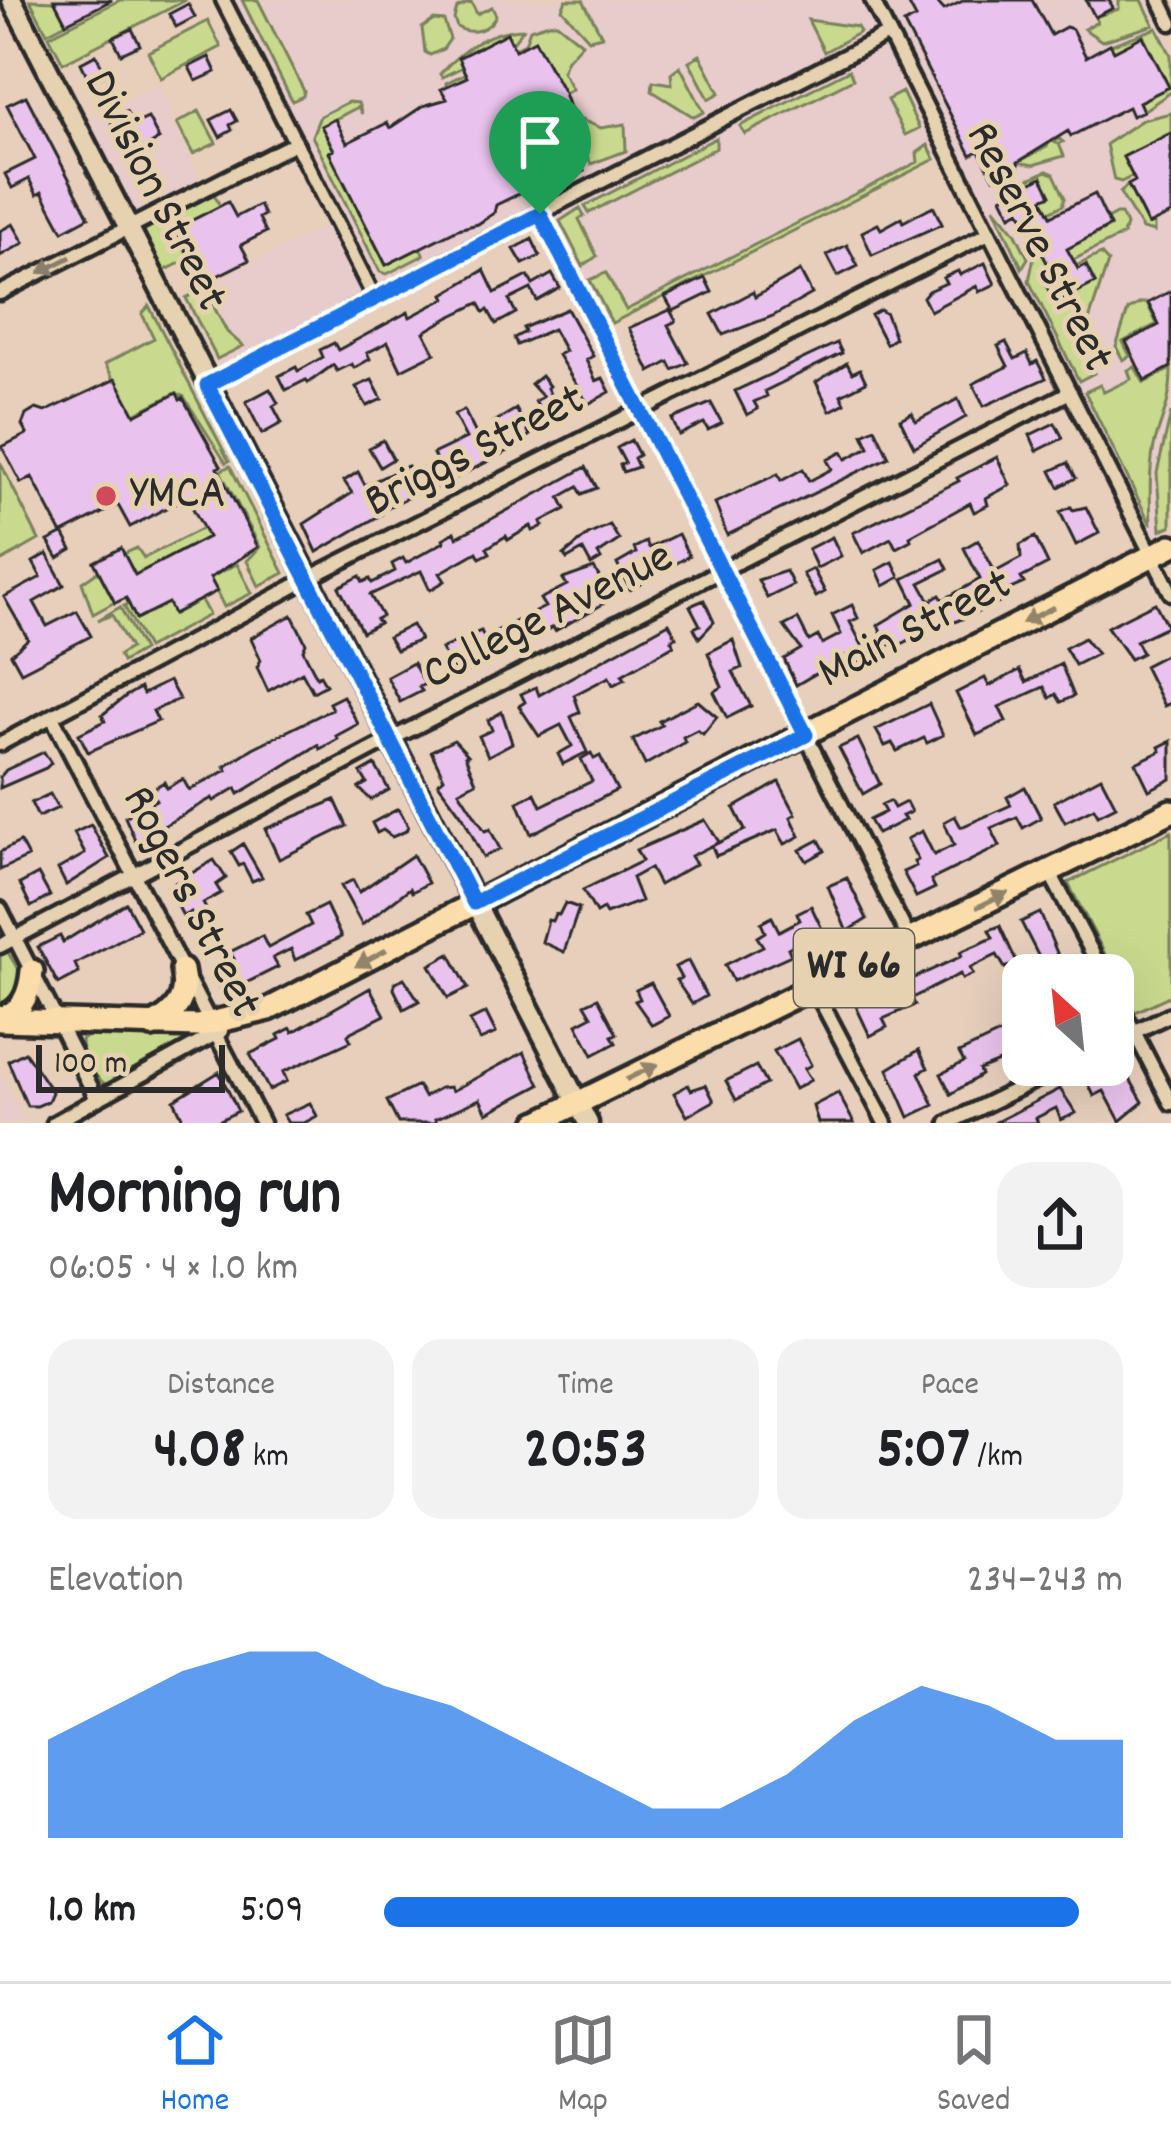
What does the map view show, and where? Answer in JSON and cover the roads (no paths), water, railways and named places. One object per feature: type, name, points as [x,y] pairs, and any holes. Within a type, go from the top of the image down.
[{"type":"main road","name":"Division Street","points":[[12,0],[582,1113]]},
{"type":"main road","name":"Main Street","points":[[213,1029],[301,995],[1162,551]]},
{"type":"main road","name":"WI 66","points":[[537,1123],[582,1113],[814,988],[1171,811]]},
{"type":"main road","points":[[152,1026],[173,1013],[183,997],[182,970]]},
{"type":"main road","points":[[0,1019],[25,1001],[32,971]]},
{"type":"main road","points":[[0,1019],[213,1029]]},
{"type":"street","points":[[223,0],[375,298]]},
{"type":"street","name":"Reserve Street","points":[[872,0],[1070,392],[1162,551],[1171,593]]},
{"type":"street","points":[[1160,0],[1171,23]]},
{"type":"street","points":[[207,385],[888,34]]},
{"type":"street","points":[[0,293],[296,142]]},
{"type":"street","points":[[540,214],[910,940]]},
{"type":"street","name":"Briggs Street","points":[[0,744],[308,579],[988,233]]},
{"type":"street","name":"College Avenue","points":[[0,946],[388,740],[1070,392]]},
{"type":"street","name":"Rogers Street","points":[[52,717],[262,1123]]},
{"type":"street","points":[[1049,871],[1093,954]]},
{"type":"street","points":[[0,909],[97,1099]]},
{"type":"street","points":[[814,988],[885,1123]]},
{"type":"street","points":[[1171,1014],[1134,1032],[1171,1103]]},
{"type":"street","name":"Main Street","points":[[54,1123],[213,1029]]},
{"type":"street","points":[[948,1123],[1023,1086]]},
{"type":"place","name":"YMCA","points":[[106,496]]}]
